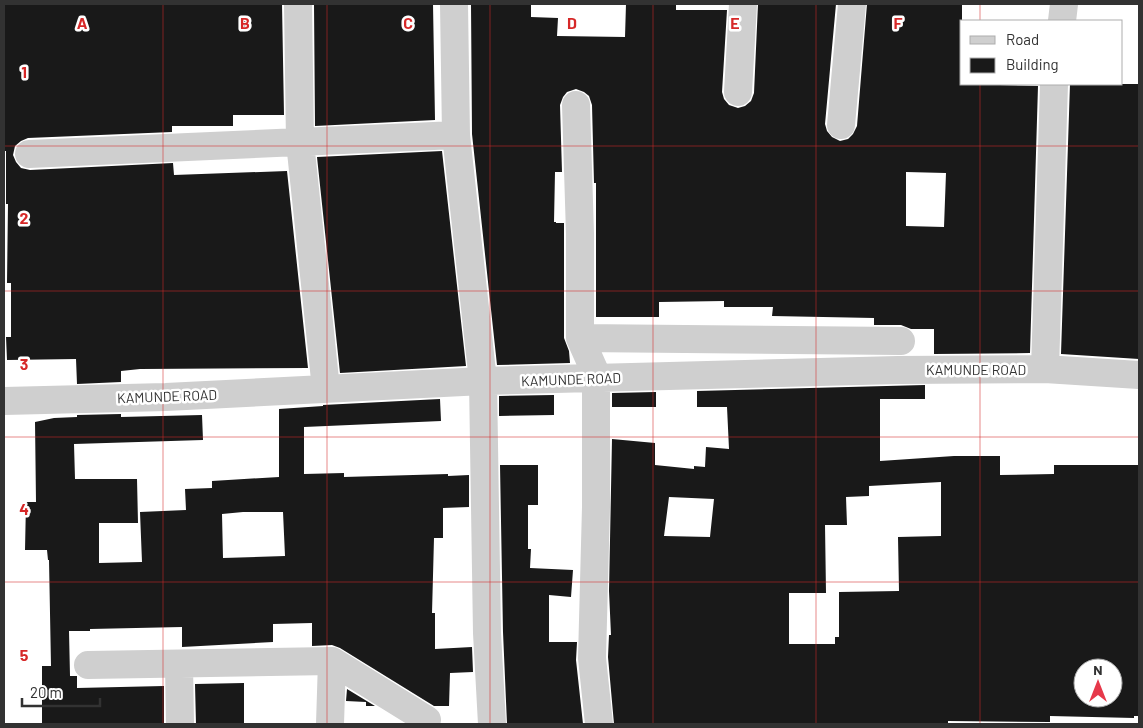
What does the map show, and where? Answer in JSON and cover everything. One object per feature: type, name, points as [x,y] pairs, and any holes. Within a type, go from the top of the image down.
[{"type":"street","points":[[298,4],[300,142],[326,389]]},
{"type":"street","points":[[454,4],[456,135],[483,381],[487,633],[492,724]]},
{"type":"street","points":[[738,92],[743,4]]},
{"type":"street","points":[[841,125],[852,4]]},
{"type":"street","points":[[1062,20],[1064,4]]},
{"type":"street","points":[[1045,369],[1054,85]]},
{"type":"street","points":[[576,105],[580,338],[596,374],[596,507],[592,658],[599,724]]},
{"type":"street","points":[[29,154],[456,135]]},
{"type":"street","points":[[580,338],[901,341]]},
{"type":"street","name":"KAMUNDE ROAD","points":[[4,401],[166,397],[483,381],[898,370],[1045,369],[1139,375]]},
{"type":"street","points":[[330,724],[332,661]]},
{"type":"street","points":[[88,665],[332,661],[427,720]]},
{"type":"street","points":[[178,664],[180,724]]},
{"type":"building","points":[[4,4],[282,4],[284,115],[233,115],[233,126],[172,126],[172,132],[28,138],[15,146],[13,155],[21,168],[30,170],[173,163],[174,175],[287,171],[308,368],[140,369],[121,371],[121,382],[77,384],[76,359],[7,360],[6,337],[11,337],[11,283],[7,283],[8,204],[6,204],[6,151],[4,151]]},
{"type":"building","points":[[314,4],[433,4],[435,120],[315,126]]},
{"type":"building","points":[[471,4],[531,4],[531,17],[558,18],[557,36],[625,37],[626,4],[676,4],[676,10],[727,10],[722,92],[724,99],[729,105],[738,108],[745,106],[751,101],[754,93],[758,4],[836,4],[825,124],[827,131],[832,137],[840,141],[848,139],[857,126],[867,4],[962,4],[962,20],[960,20],[960,85],[1038,86],[1030,353],[934,354],[934,329],[911,329],[901,325],[874,325],[874,318],[772,316],[773,307],[724,307],[724,301],[659,302],[659,317],[596,317],[596,183],[594,183],[592,105],[589,96],[576,89],[567,92],[560,105],[562,172],[555,172],[554,222],[564,223],[564,338],[569,351],[570,363],[497,365],[472,134]],"holes":[[[906,172],[946,173],[944,227],[906,226]]]},
{"type":"building","points":[[1139,84],[1139,359],[1061,354],[1070,85]]},
{"type":"building","points":[[442,151],[466,366],[340,373],[317,157]]},
{"type":"building","points":[[925,385],[925,399],[880,399],[880,461],[954,456],[1000,456],[1000,475],[1054,474],[1054,465],[1139,465],[1139,716],[1134,716],[1134,718],[1050,716],[1050,722],[948,721],[948,724],[614,724],[608,657],[609,635],[611,635],[609,591],[612,439],[655,443],[655,465],[694,469],[694,466],[705,467],[706,447],[729,449],[727,407],[697,407],[697,391]],"holes":[[[941,482],[941,536],[898,537],[899,591],[839,592],[839,637],[835,637],[835,644],[789,644],[789,593],[826,593],[825,525],[847,525],[846,497],[869,496],[869,486]],[[669,497],[714,499],[710,537],[664,536]]]},
{"type":"building","points":[[656,392],[656,407],[612,407],[612,393]]},
{"type":"building","points":[[554,395],[554,415],[499,416],[499,396]]},
{"type":"building","points":[[440,399],[441,421],[304,427],[304,474],[344,473],[344,477],[469,475],[469,507],[443,508],[443,538],[434,538],[432,613],[435,613],[435,649],[472,647],[473,672],[450,673],[449,706],[434,706],[340,648],[332,645],[312,646],[312,623],[273,624],[273,642],[182,647],[182,627],[90,629],[90,631],[69,631],[70,676],[77,676],[77,688],[164,686],[164,724],[42,724],[42,666],[51,666],[49,560],[47,550],[25,550],[26,502],[36,502],[35,422],[54,418],[77,417],[77,415],[121,414],[121,417],[202,415],[203,440],[74,444],[75,479],[137,479],[138,523],[99,523],[99,563],[142,562],[140,512],[186,510],[185,489],[212,488],[212,481],[279,477],[279,409]],"holes":[[[283,512],[285,556],[223,558],[222,514]]]},
{"type":"building","points":[[500,465],[538,465],[538,505],[528,505],[528,549],[531,549],[530,568],[573,570],[571,597],[549,595],[549,642],[577,642],[576,660],[583,724],[507,724],[503,632]]},
{"type":"building","points":[[244,683],[244,723],[196,724],[195,684]]},
{"type":"building","points":[[347,689],[375,706],[366,706],[366,702],[346,701]]}]
